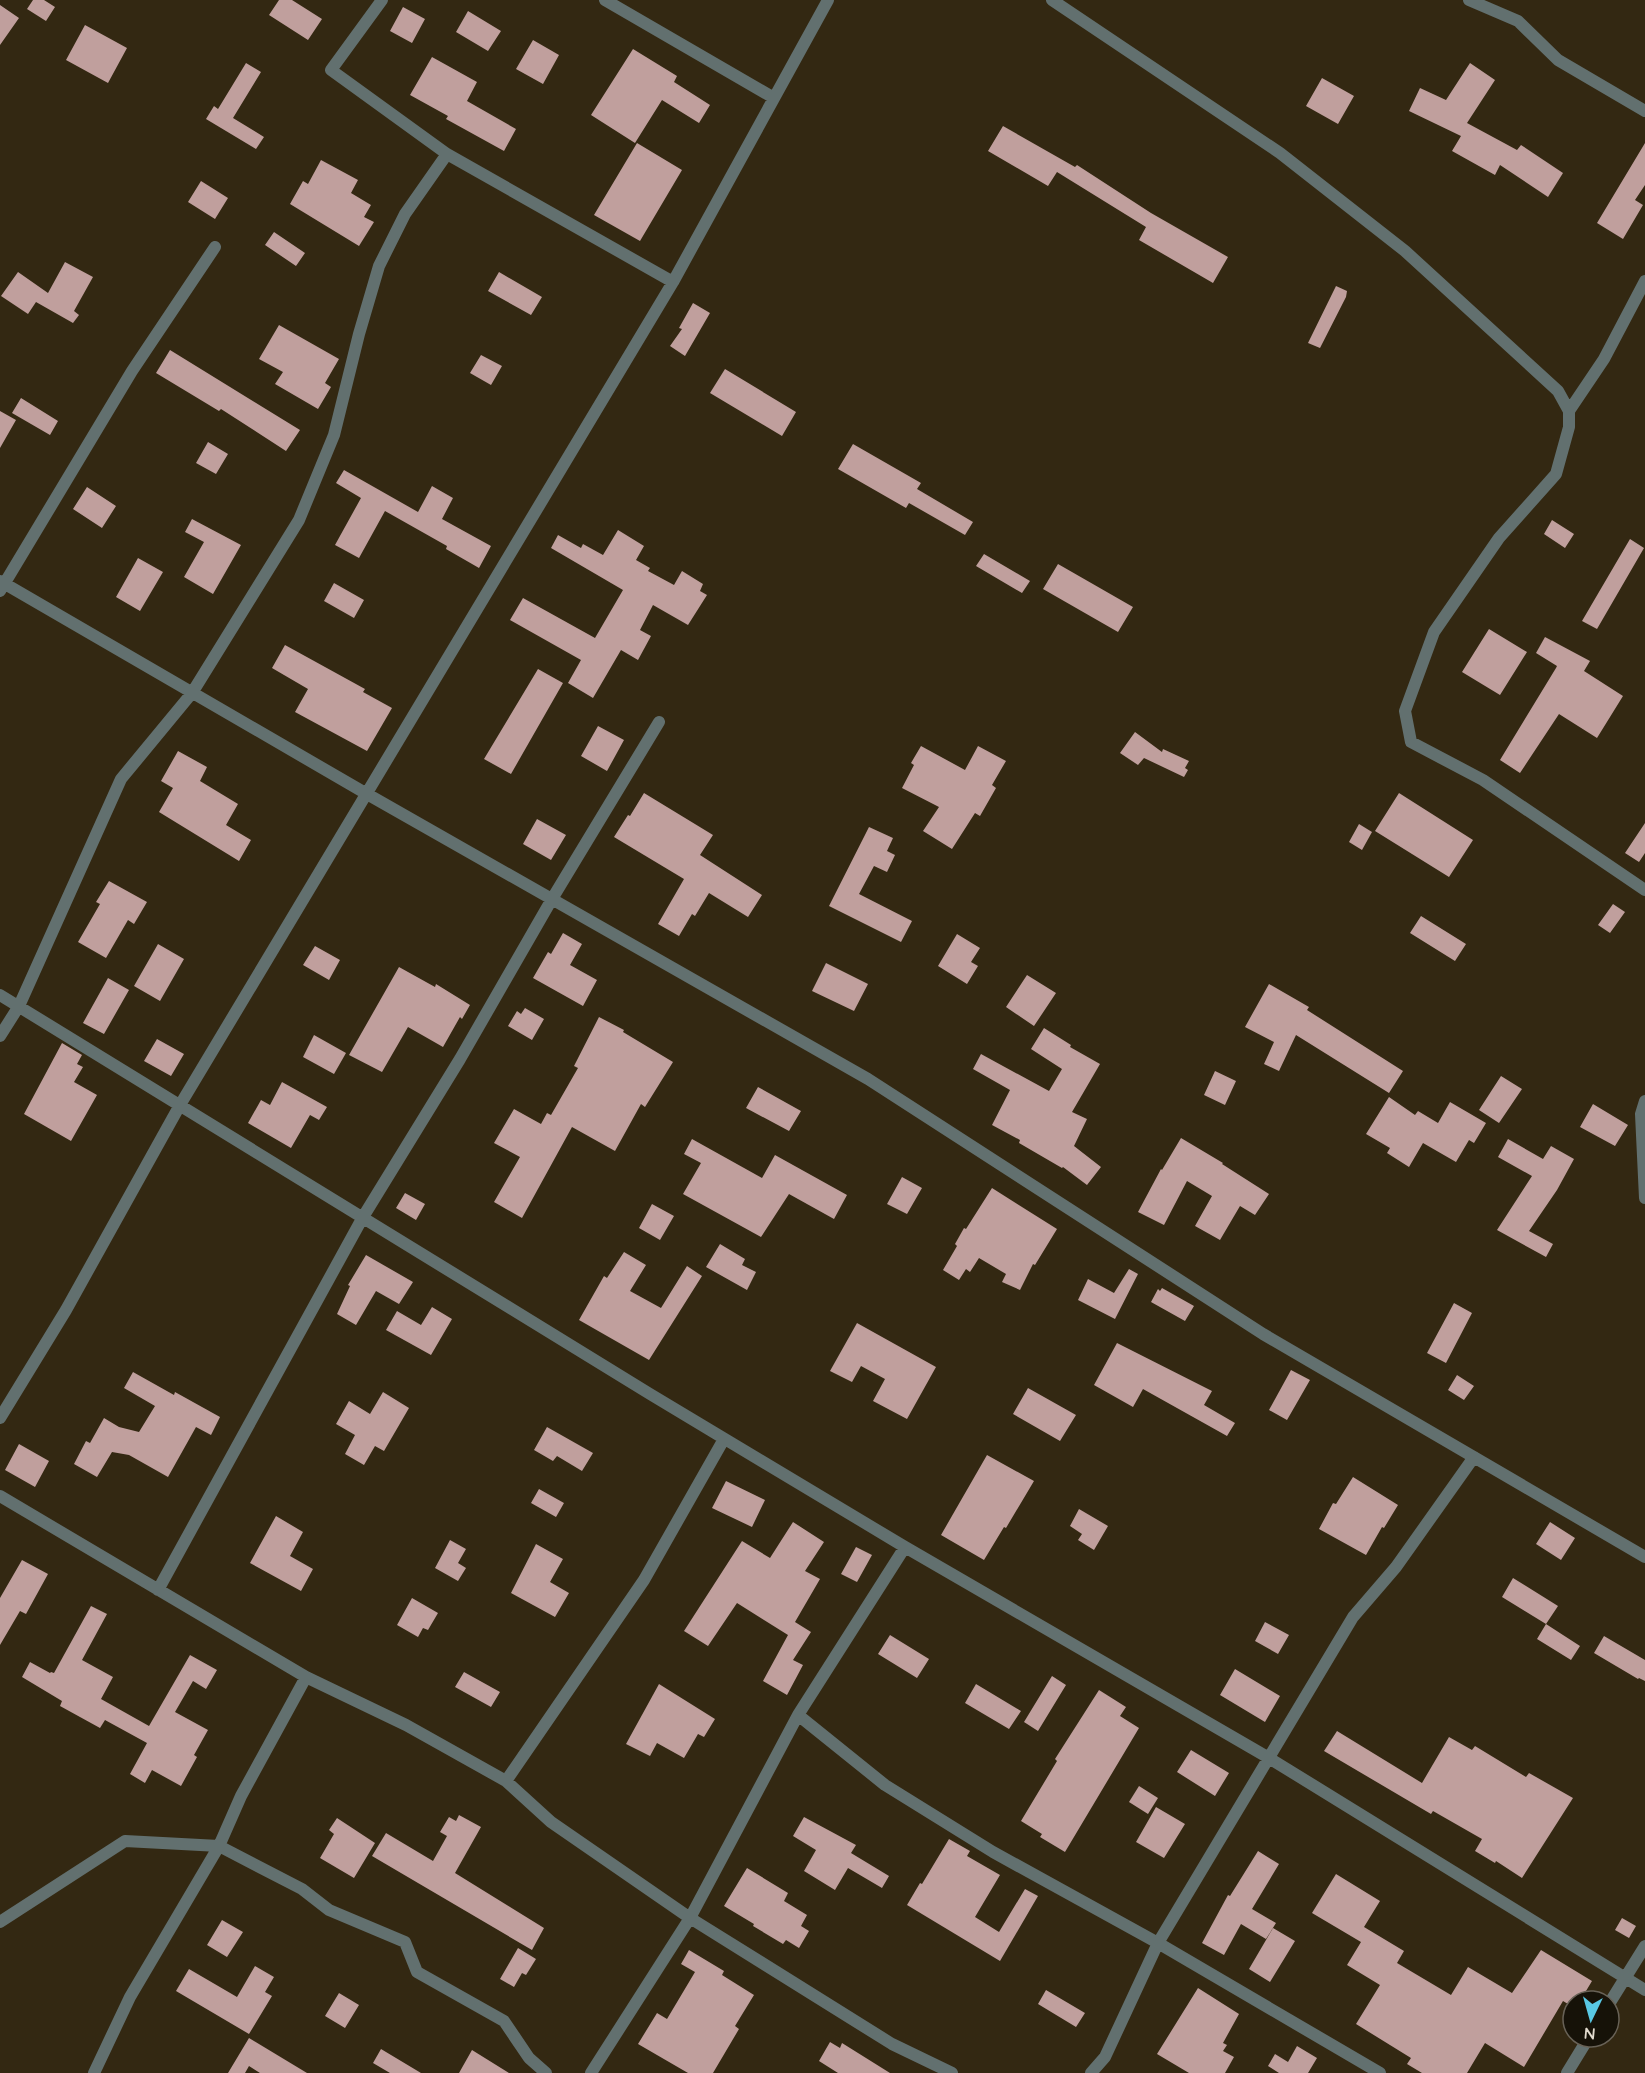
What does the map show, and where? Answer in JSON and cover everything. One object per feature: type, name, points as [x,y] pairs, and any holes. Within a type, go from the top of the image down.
[{"type":"street","points":[[382,0],[331,70],[447,154],[673,282]]},
{"type":"street","points":[[605,0],[774,98]]},
{"type":"street","points":[[0,1418],[66,1310],[180,1105],[673,282],[828,0]]},
{"type":"street","points":[[1052,0],[1280,153],[1405,251],[1558,391],[1569,411],[1569,427],[1556,474],[1499,538],[1434,632],[1405,711],[1411,741],[1483,780],[1645,890]]},
{"type":"street","points":[[1469,0],[1518,21],[1558,60],[1645,111]]},
{"type":"street","points":[[0,1036],[19,1006],[121,779],[192,693],[300,520],[334,435],[359,334],[380,266],[405,214],[447,154]]},
{"type":"street","points":[[215,247],[132,371],[1,585],[868,1079],[1263,1334],[1645,1557]]},
{"type":"street","points":[[1569,411],[1604,359],[1645,280]]},
{"type":"street","points":[[158,1590],[363,1217],[460,1059],[552,899],[659,722]]},
{"type":"street","points":[[0,995],[724,1439],[1269,1758],[1645,1990]]},
{"type":"street","points":[[1644,1108],[1645,1198]]},
{"type":"street","points":[[506,1781],[644,1580],[724,1439]]},
{"type":"street","points":[[1091,2073],[1105,2057],[1158,1943],[1353,1617],[1396,1567],[1474,1457]]},
{"type":"street","points":[[0,1496],[306,1677],[406,1725],[506,1781],[551,1822],[690,1918],[892,2044],[952,2073]]},
{"type":"street","points":[[591,2073],[690,1918],[798,1715],[905,1547]]},
{"type":"street","points":[[94,2073],[130,1997],[219,1846],[241,1796],[306,1677]]},
{"type":"street","points":[[798,1715],[885,1785],[993,1852],[1158,1943],[1380,2073]]},
{"type":"street","points":[[0,1922],[125,1840],[219,1846],[302,1889],[328,1910],[405,1942],[417,1972],[504,2021],[530,2058],[546,2073]]},
{"type":"street","points":[[1618,1989],[1645,1946]]},
{"type":"street","points":[[1567,2073],[1582,2049]]},
{"type":"building","points":[[33,0],[44,0],[55,7],[46,21],[27,9]]},
{"type":"building","points":[[279,0],[292,0],[322,19],[308,40],[269,15]]},
{"type":"building","points":[[0,5],[19,18],[0,45]]},
{"type":"building","points":[[403,7],[425,19],[412,43],[390,31]]},
{"type":"building","points":[[468,11],[501,31],[488,51],[456,32]]},
{"type":"building","points":[[85,25],[127,48],[108,83],[66,60]]},
{"type":"building","points":[[533,40],[559,55],[543,84],[516,69]]},
{"type":"building","points":[[633,49],[677,76],[674,82],[710,105],[699,123],[662,100],[635,143],[591,115]]},
{"type":"building","points":[[432,57],[477,82],[467,101],[516,129],[504,151],[446,119],[448,116],[410,95]]},
{"type":"building","points":[[246,63],[261,72],[233,118],[264,137],[256,149],[206,119],[214,106],[218,109]]},
{"type":"building","points":[[1470,63],[1495,80],[1467,123],[1517,150],[1521,145],[1563,173],[1548,197],[1500,165],[1495,175],[1452,151],[1461,136],[1409,111],[1420,88],[1446,100]]},
{"type":"building","points":[[1322,78],[1354,96],[1338,124],[1306,106]]},
{"type":"building","points":[[1003,126],[1075,167],[1077,165],[1151,213],[1228,257],[1213,283],[1139,240],[1146,227],[1057,172],[1048,186],[988,151]]},
{"type":"building","points":[[637,143],[682,170],[640,241],[594,215]]},
{"type":"building","points":[[1645,143],[1645,185],[1635,200],[1643,205],[1623,239],[1597,223]]},
{"type":"building","points":[[321,160],[358,180],[351,193],[371,205],[364,217],[374,222],[359,246],[290,204],[303,181],[308,184]]},
{"type":"building","points":[[201,181],[228,198],[215,219],[188,202]]},
{"type":"building","points":[[274,232],[305,253],[296,266],[265,245]]},
{"type":"building","points":[[65,262],[93,277],[74,311],[79,315],[73,323],[36,302],[28,314],[1,296],[18,272],[48,293]]},
{"type":"building","points":[[499,272],[542,297],[531,315],[488,291]]},
{"type":"building","points":[[1336,286],[1347,291],[1346,297],[1320,348],[1308,343]]},
{"type":"building","points":[[693,303],[710,313],[685,356],[670,346],[682,329],[679,328]]},
{"type":"building","points":[[279,325],[339,359],[325,383],[331,387],[318,409],[275,384],[283,372],[259,359]]},
{"type":"building","points":[[170,350],[300,430],[286,451],[221,409],[219,411],[156,373]]},
{"type":"building","points":[[481,355],[502,366],[491,385],[470,373]]},
{"type":"building","points":[[725,369],[796,412],[782,436],[710,393]]},
{"type":"building","points":[[21,398],[58,421],[50,435],[12,413]]},
{"type":"building","points":[[0,411],[16,420],[0,448]]},
{"type":"building","points":[[208,442],[228,454],[216,474],[196,463]]},
{"type":"building","points":[[853,444],[921,483],[917,489],[973,522],[965,535],[909,503],[906,508],[838,469]]},
{"type":"building","points":[[344,470],[418,512],[432,486],[453,498],[442,519],[491,546],[479,568],[446,549],[447,546],[385,511],[359,558],[335,545],[361,498],[336,483]]},
{"type":"building","points":[[87,487],[116,506],[102,528],[73,509]]},
{"type":"building","points":[[192,519],[241,545],[213,594],[184,577],[204,542],[185,532]]},
{"type":"building","points":[[1552,520],[1574,534],[1565,548],[1544,534]]},
{"type":"building","points":[[618,530],[644,546],[636,560],[650,568],[648,571],[674,585],[682,571],[703,584],[700,591],[707,595],[688,625],[653,605],[640,630],[651,636],[638,660],[621,650],[593,698],[568,683],[581,660],[510,620],[523,598],[595,638],[623,590],[551,548],[558,535],[581,548],[583,544],[603,555]]},
{"type":"building","points":[[1630,539],[1644,548],[1597,629],[1582,621]]},
{"type":"building","points":[[984,554],[1030,581],[1022,593],[976,566]]},
{"type":"building","points":[[138,558],[163,572],[140,611],[116,597]]},
{"type":"building","points":[[1058,564],[1133,607],[1118,632],[1043,589]]},
{"type":"building","points":[[334,583],[364,600],[354,618],[324,601]]},
{"type":"building","points":[[1489,629],[1527,652],[1500,695],[1462,672]]},
{"type":"building","points":[[1545,637],[1590,661],[1584,671],[1623,696],[1597,738],[1559,714],[1520,773],[1500,760],[1557,666],[1536,653]]},
{"type":"building","points":[[285,645],[365,689],[363,692],[392,708],[367,751],[295,712],[308,689],[272,668]]},
{"type":"building","points":[[538,669],[563,683],[511,774],[484,759]]},
{"type":"building","points":[[598,726],[624,740],[607,771],[581,756]]},
{"type":"building","points":[[1135,732],[1162,752],[1163,749],[1189,761],[1184,777],[1144,758],[1138,765],[1120,753]]},
{"type":"building","points":[[921,746],[965,770],[978,746],[1006,761],[992,785],[996,788],[980,816],[975,813],[952,849],[923,831],[939,807],[902,788],[914,765],[911,763]]},
{"type":"building","points":[[178,751],[207,767],[200,781],[238,804],[226,825],[251,840],[239,861],[159,812],[173,788],[161,781]]},
{"type":"building","points":[[644,793],[713,835],[700,855],[762,895],[748,917],[709,893],[695,916],[692,914],[679,936],[658,924],[684,879],[614,837]]},
{"type":"building","points":[[1399,793],[1473,840],[1449,877],[1375,831]]},
{"type":"building","points":[[537,819],[566,835],[551,860],[523,844]]},
{"type":"building","points":[[1645,823],[1645,853],[1639,862],[1625,853]]},
{"type":"building","points":[[1359,824],[1372,832],[1362,850],[1349,842]]},
{"type":"building","points":[[869,827],[893,838],[887,851],[895,855],[887,872],[874,866],[859,894],[912,921],[901,942],[829,906]]},
{"type":"building","points":[[109,881],[147,902],[134,924],[128,920],[106,958],[78,942],[100,904],[96,902]]},
{"type":"building","points":[[1613,904],[1625,912],[1610,933],[1598,925]]},
{"type":"building","points":[[1421,916],[1466,944],[1455,961],[1410,933]]},
{"type":"building","points":[[563,933],[582,944],[570,965],[597,980],[583,1006],[533,978],[548,952],[551,954]]},
{"type":"building","points":[[957,934],[980,948],[971,962],[978,966],[967,984],[938,966]]},
{"type":"building","points":[[158,944],[184,959],[160,1001],[134,986]]},
{"type":"building","points":[[315,946],[340,960],[329,980],[303,965]]},
{"type":"building","points":[[826,963],[868,984],[854,1011],[812,991]]},
{"type":"building","points":[[399,967],[435,987],[436,984],[470,1005],[462,1019],[460,1017],[443,1047],[408,1027],[382,1072],[349,1055]]},
{"type":"building","points":[[1027,975],[1056,993],[1034,1026],[1006,1007]]},
{"type":"building","points":[[108,978],[129,990],[104,1034],[83,1023]]},
{"type":"building","points":[[1269,984],[1309,1007],[1307,1010],[1403,1071],[1389,1093],[1296,1035],[1279,1071],[1264,1064],[1274,1042],[1245,1027]]},
{"type":"building","points":[[525,1008],[544,1019],[532,1040],[508,1026],[517,1011],[521,1014]]},
{"type":"building","points":[[599,1017],[624,1030],[623,1032],[673,1062],[645,1107],[641,1104],[615,1151],[572,1127],[522,1218],[494,1202],[520,1157],[494,1143],[514,1109],[541,1124],[547,1113],[551,1115],[578,1068],[574,1066]]},
{"type":"building","points":[[1044,1028],[1071,1045],[1070,1047],[1100,1064],[1072,1112],[1087,1119],[1074,1146],[1101,1167],[1087,1185],[1063,1167],[992,1125],[1010,1090],[973,1069],[981,1054],[1049,1091],[1062,1069],[1031,1049]]},
{"type":"building","points":[[314,1035],[346,1053],[334,1074],[303,1057]]},
{"type":"building","points":[[157,1039],[184,1054],[171,1076],[144,1061]]},
{"type":"building","points":[[62,1043],[82,1055],[77,1064],[83,1067],[74,1082],[97,1095],[71,1141],[24,1114]]},
{"type":"building","points":[[1215,1071],[1236,1081],[1225,1105],[1204,1095]]},
{"type":"building","points":[[1501,1076],[1522,1089],[1499,1123],[1479,1110]]},
{"type":"building","points":[[282,1082],[327,1107],[319,1120],[310,1115],[291,1148],[248,1123],[261,1100],[270,1105]]},
{"type":"building","points":[[758,1087],[801,1111],[789,1131],[746,1108]]},
{"type":"building","points":[[1389,1097],[1415,1115],[1418,1111],[1438,1123],[1450,1102],[1486,1123],[1474,1143],[1469,1140],[1456,1162],[1423,1143],[1409,1167],[1387,1153],[1390,1148],[1366,1134]]},
{"type":"building","points":[[1593,1104],[1628,1125],[1615,1146],[1580,1127]]},
{"type":"building","points":[[1181,1138],[1269,1194],[1255,1215],[1240,1206],[1220,1240],[1195,1226],[1212,1196],[1187,1181],[1164,1225],[1138,1212]]},
{"type":"building","points":[[692,1139],[762,1178],[775,1155],[847,1195],[834,1219],[789,1194],[761,1237],[683,1194],[701,1163],[684,1154]]},
{"type":"building","points":[[1508,1139],[1543,1159],[1551,1146],[1574,1159],[1557,1190],[1529,1231],[1553,1244],[1546,1257],[1497,1230],[1532,1176],[1498,1157]]},
{"type":"building","points":[[902,1177],[922,1188],[907,1214],[887,1204]]},
{"type":"building","points":[[992,1188],[1057,1229],[1035,1265],[1033,1264],[1020,1290],[1002,1282],[1006,1274],[979,1258],[970,1272],[966,1269],[959,1280],[943,1270],[964,1228],[966,1229]]},
{"type":"building","points":[[405,1193],[425,1204],[416,1220],[396,1208]]},
{"type":"building","points":[[652,1204],[674,1216],[660,1240],[639,1228]]},
{"type":"building","points":[[720,1244],[745,1259],[742,1265],[756,1272],[747,1290],[706,1267]]},
{"type":"building","points":[[624,1252],[646,1265],[630,1291],[661,1308],[687,1266],[702,1276],[649,1360],[579,1320],[604,1276],[607,1278]]},
{"type":"building","points":[[366,1255],[413,1282],[399,1304],[376,1291],[356,1325],[337,1314],[350,1286],[348,1285]]},
{"type":"building","points":[[1129,1269],[1138,1274],[1115,1319],[1078,1300],[1088,1279],[1114,1293]]},
{"type":"building","points":[[1162,1288],[1194,1306],[1185,1321],[1151,1302],[1158,1289],[1160,1291]]},
{"type":"building","points":[[1454,1303],[1472,1313],[1446,1363],[1427,1353]]},
{"type":"building","points":[[432,1307],[452,1319],[431,1355],[386,1330],[397,1311],[421,1325]]},
{"type":"building","points":[[857,1323],[936,1367],[907,1419],[873,1401],[885,1379],[861,1366],[852,1382],[830,1371]]},
{"type":"building","points":[[1117,1343],[1212,1391],[1204,1405],[1235,1423],[1227,1436],[1143,1389],[1133,1407],[1094,1385]]},
{"type":"building","points":[[1291,1370],[1310,1380],[1287,1420],[1269,1410]]},
{"type":"building","points":[[133,1372],[220,1417],[211,1435],[196,1427],[168,1477],[129,1455],[112,1452],[97,1477],[74,1464],[86,1441],[90,1443],[104,1418],[119,1427],[139,1432],[155,1406],[124,1388]]},
{"type":"building","points":[[1457,1375],[1474,1386],[1464,1400],[1448,1390]]},
{"type":"building","points":[[1028,1388],[1076,1415],[1060,1441],[1013,1414]]},
{"type":"building","points":[[383,1392],[409,1408],[384,1451],[375,1446],[364,1465],[345,1454],[355,1435],[336,1424],[349,1401],[370,1414]]},
{"type":"building","points":[[547,1427],[593,1453],[582,1471],[557,1456],[553,1461],[534,1450]]},
{"type":"building","points":[[19,1444],[49,1461],[35,1487],[5,1470]]},
{"type":"building","points":[[987,1455],[1034,1481],[984,1560],[941,1535]]},
{"type":"building","points":[[1353,1477],[1398,1505],[1366,1555],[1319,1529],[1333,1503],[1336,1504]]},
{"type":"building","points":[[726,1481],[765,1500],[752,1527],[712,1508]]},
{"type":"building","points":[[539,1489],[564,1503],[556,1517],[531,1503]]},
{"type":"building","points":[[1079,1509],[1108,1526],[1094,1550],[1078,1540],[1082,1534],[1070,1526]]},
{"type":"building","points":[[276,1516],[303,1532],[290,1556],[313,1569],[301,1591],[250,1563]]},
{"type":"building","points":[[793,1522],[824,1542],[805,1571],[820,1579],[795,1622],[811,1632],[793,1660],[803,1665],[787,1695],[763,1681],[788,1635],[737,1603],[708,1646],[684,1631],[742,1541],[770,1558]]},
{"type":"building","points":[[1550,1522],[1575,1538],[1561,1560],[1536,1544]]},
{"type":"building","points":[[450,1540],[466,1549],[458,1563],[466,1568],[458,1581],[435,1568]]},
{"type":"building","points":[[536,1544],[563,1559],[550,1582],[569,1593],[555,1617],[511,1593]]},
{"type":"building","points":[[856,1547],[872,1555],[857,1582],[841,1574]]},
{"type":"building","points":[[22,1560],[48,1574],[26,1614],[20,1611],[0,1645],[0,1598]]},
{"type":"building","points":[[1513,1578],[1558,1606],[1546,1624],[1502,1597]]},
{"type":"building","points":[[412,1598],[438,1613],[428,1630],[423,1628],[418,1637],[397,1625]]},
{"type":"building","points":[[91,1606],[107,1614],[82,1660],[113,1677],[101,1699],[149,1726],[190,1655],[217,1670],[206,1689],[193,1681],[175,1712],[208,1730],[194,1755],[197,1757],[181,1786],[152,1770],[145,1783],[130,1774],[147,1743],[105,1720],[100,1728],[60,1706],[62,1701],[22,1677],[30,1662],[54,1673]]},
{"type":"building","points":[[1265,1622],[1289,1635],[1278,1654],[1255,1641]]},
{"type":"building","points":[[1546,1624],[1580,1646],[1571,1660],[1537,1639]]},
{"type":"building","points":[[890,1635],[929,1659],[917,1678],[878,1654]]},
{"type":"building","points":[[1604,1636],[1645,1660],[1645,1681],[1594,1653]]},
{"type":"building","points":[[1235,1669],[1280,1696],[1265,1722],[1220,1695]]},
{"type":"building","points":[[464,1672],[500,1692],[491,1707],[455,1687]]},
{"type":"building","points":[[1052,1676],[1066,1685],[1038,1731],[1024,1722]]},
{"type":"building","points":[[659,1684],[715,1719],[704,1737],[698,1734],[684,1758],[657,1743],[650,1756],[626,1744]]},
{"type":"building","points":[[976,1684],[1021,1711],[1009,1729],[965,1703]]},
{"type":"building","points":[[1099,1690],[1126,1707],[1120,1716],[1139,1728],[1065,1852],[1040,1837],[1042,1834],[1021,1821],[1057,1761],[1055,1759]]},
{"type":"building","points":[[1337,1731],[1422,1783],[1449,1737],[1472,1750],[1475,1746],[1526,1777],[1529,1773],[1573,1798],[1522,1878],[1475,1851],[1482,1839],[1433,1811],[1431,1814],[1324,1751]]},
{"type":"building","points":[[1191,1750],[1229,1773],[1215,1796],[1177,1772]]},
{"type":"building","points":[[1139,1786],[1158,1798],[1148,1814],[1129,1802]]},
{"type":"building","points":[[1156,1807],[1185,1824],[1164,1858],[1136,1842]]},
{"type":"building","points":[[459,1815],[481,1827],[455,1873],[544,1928],[532,1950],[372,1856],[386,1833],[433,1861],[447,1836],[440,1832],[449,1817],[456,1821]]},
{"type":"building","points":[[804,1817],[856,1845],[851,1853],[889,1876],[882,1888],[848,1868],[835,1890],[804,1871],[816,1850],[793,1836]]},
{"type":"building","points":[[337,1818],[375,1843],[354,1878],[320,1858],[334,1834],[329,1830]]},
{"type":"building","points":[[949,1839],[970,1851],[967,1856],[1000,1875],[975,1917],[999,1932],[1025,1889],[1038,1896],[1000,1961],[907,1905]]},
{"type":"building","points":[[1258,1851],[1279,1864],[1252,1909],[1276,1923],[1266,1939],[1241,1924],[1224,1955],[1202,1943],[1228,1895],[1230,1896]]},
{"type":"building","points":[[747,1868],[788,1893],[784,1901],[807,1915],[801,1926],[809,1931],[799,1948],[786,1940],[783,1944],[724,1906]]},
{"type":"building","points":[[1336,1874],[1380,1901],[1364,1927],[1404,1951],[1397,1963],[1451,1995],[1468,1967],[1512,1993],[1541,1950],[1592,1981],[1587,1989],[1561,1989],[1561,2004],[1524,2067],[1485,2043],[1467,2073],[1422,2073],[1407,2064],[1411,2058],[1356,2024],[1380,1985],[1347,1965],[1361,1942],[1312,1913]]},
{"type":"building","points":[[1622,1918],[1636,1926],[1629,1938],[1615,1930]]},
{"type":"building","points":[[222,1920],[243,1932],[227,1957],[207,1945]]},
{"type":"building","points":[[1273,1928],[1295,1941],[1270,1982],[1249,1969]]},
{"type":"building","points":[[518,1948],[536,1959],[526,1975],[522,1973],[514,1987],[500,1979]]},
{"type":"building","points":[[689,1950],[724,1971],[722,1975],[754,1995],[735,2026],[739,2029],[713,2073],[688,2073],[638,2044],[657,2013],[667,2019],[695,1972],[681,1964]]},
{"type":"building","points":[[255,1966],[274,1977],[265,1992],[272,1996],[249,2034],[176,1991],[189,1969],[237,1997]]},
{"type":"building","points":[[1198,1988],[1239,2014],[1223,2043],[1227,2045],[1223,2051],[1234,2057],[1225,2073],[1189,2073],[1157,2054]]},
{"type":"building","points":[[1046,1990],[1085,2013],[1076,2027],[1038,2004]]},
{"type":"building","points":[[339,1993],[359,2005],[345,2028],[325,2016]]},
{"type":"building","points":[[249,2038],[307,2073],[260,2073],[249,2066],[245,2073],[228,2073]]},
{"type":"building","points":[[830,2042],[840,2048],[842,2043],[890,2073],[838,2073],[819,2061]]},
{"type":"building","points":[[1297,2046],[1317,2058],[1308,2073],[1279,2073],[1268,2066],[1275,2054],[1288,2062]]},
{"type":"building","points":[[381,2049],[421,2073],[390,2073],[373,2063]]},
{"type":"building","points":[[472,2050],[509,2073],[459,2073]]}]
